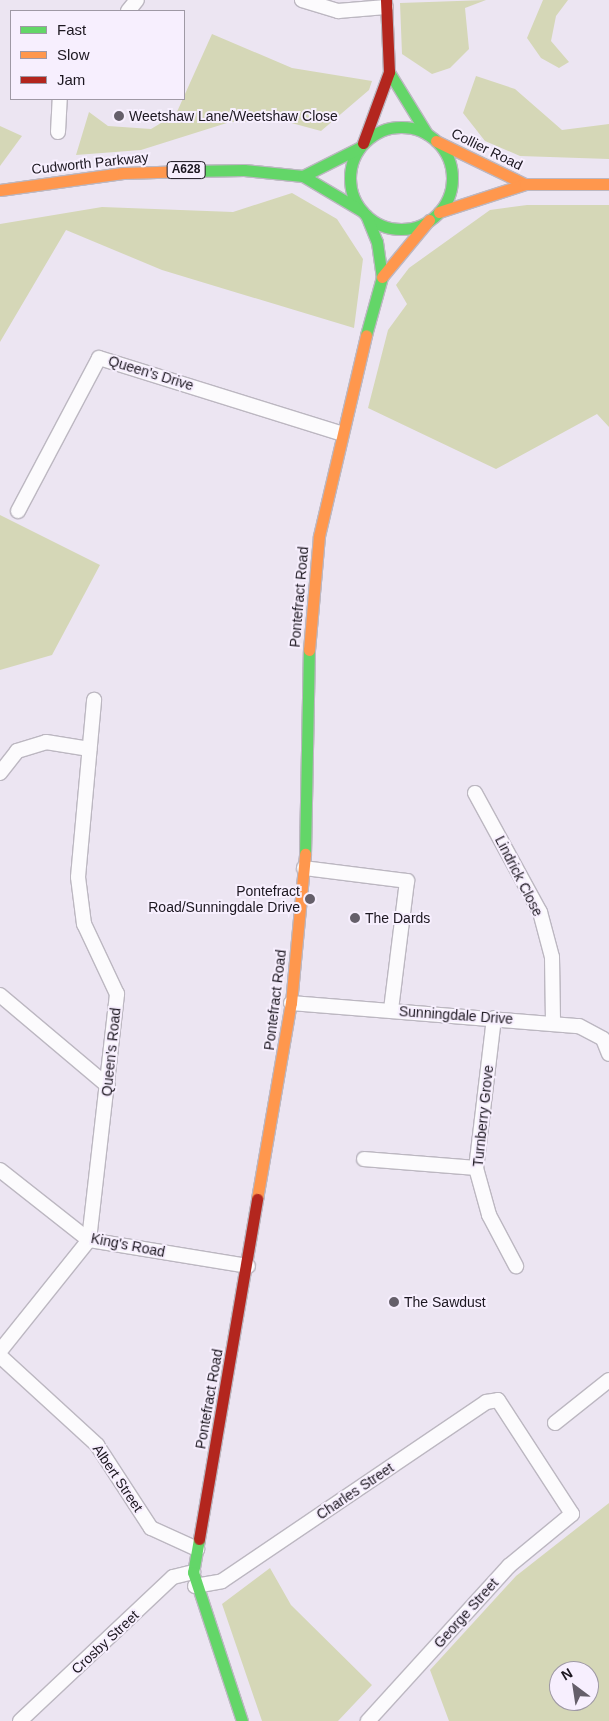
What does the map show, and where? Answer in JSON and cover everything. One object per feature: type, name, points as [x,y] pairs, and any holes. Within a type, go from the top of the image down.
[{"type":"main road","points":[[364,213],[352,193],[350,173],[389,72],[386,3]]},
{"type":"main road","points":[[389,72],[432,137]]},
{"type":"main road","name":"A628","points":[[303,176],[394,127],[432,137],[451,168],[447,199],[439,212],[429,220],[397,228],[364,213]]},
{"type":"main road","name":"Collier Road","points":[[432,137],[525,184]]},
{"type":"main road","name":"Cudworth Parkway","points":[[0,190],[123,172],[244,170],[303,176],[364,213]]},
{"type":"main road","name":"Collier Road","points":[[439,212],[525,184],[609,184]]},
{"type":"main road","name":"Pontefract Road","points":[[242,1721],[194,1579],[197,1549],[248,1266],[291,1003],[304,868],[307,667],[320,536],[340,432],[382,276],[377,242],[364,213]]},
{"type":"main road","name":"Pontefract Road","points":[[382,276],[429,220]]},
{"type":"street","points":[[129,10],[138,0]]},
{"type":"street","points":[[302,0],[338,10],[386,3]]},
{"type":"street","points":[[58,132],[60,100]]},
{"type":"street","name":"Queen's Drive","points":[[18,512],[99,358],[340,432]]},
{"type":"street","name":"Queen's Road","points":[[89,1240],[117,994],[84,924],[78,877],[94,700]]},
{"type":"street","points":[[0,773],[17,751],[46,742],[89,749]]},
{"type":"street","name":"Lindrick Close","points":[[475,793],[540,912],[552,957],[553,1022]]},
{"type":"street","points":[[304,868],[407,881],[391,1010]]},
{"type":"street","points":[[0,995],[108,1086]]},
{"type":"street","name":"Sunningdale Drive","points":[[291,1003],[553,1022],[579,1026],[603,1039],[609,1054]]},
{"type":"street","name":"Turnberry Grove","points":[[494,1018],[476,1168],[489,1215],[516,1266]]},
{"type":"street","points":[[364,1159],[476,1168]]},
{"type":"street","name":"King's Road","points":[[0,1170],[89,1240],[248,1266]]},
{"type":"street","points":[[0,1351],[89,1240]]},
{"type":"street","name":"Albert Street","points":[[0,1356],[86,1434],[151,1528],[197,1549]]},
{"type":"street","points":[[555,1423],[609,1380]]},
{"type":"street","name":"Charles Street","points":[[194,1579],[222,1581],[486,1402],[498,1400],[507,1414]]},
{"type":"street","name":"George Street","points":[[368,1721],[509,1566],[572,1514],[507,1414]]},
{"type":"street","name":"Crosby Street","points":[[20,1721],[173,1577],[194,1579]]},
{"type":"green space","points":[[486,0],[465,8],[469,49],[450,68],[432,74],[402,54],[400,3]]},
{"type":"green space","points":[[543,0],[568,0],[556,16],[551,41],[569,62],[559,68],[541,58],[527,38]]},
{"type":"green space","points":[[212,34],[292,68],[372,81],[369,90],[321,131],[284,121],[230,122],[141,150],[76,155],[89,112],[108,126],[151,129],[176,114],[182,100],[185,100],[185,94]]},
{"type":"green space","points":[[476,76],[515,89],[562,130],[609,124],[609,159],[520,156],[485,141],[463,113]]},
{"type":"green space","points":[[0,126],[22,136],[0,166]]},
{"type":"green space","points":[[292,193],[337,219],[363,259],[354,328],[162,270],[66,230],[0,342],[0,224],[102,207],[233,212]]},
{"type":"green space","points":[[527,205],[609,205],[609,427],[597,414],[496,469],[368,408],[388,330],[407,304],[396,285],[409,268],[490,210]]},
{"type":"green space","points":[[0,515],[100,565],[52,655],[0,670]]},
{"type":"green space","points":[[609,1503],[609,1721],[449,1721],[430,1670],[516,1576]]},
{"type":"green space","points":[[270,1568],[291,1605],[372,1685],[338,1721],[262,1721],[222,1604]]},
{"type":"traffic: fast","points":[[389,72],[427,134]]},
{"type":"traffic: fast","points":[[401,127],[420,131],[437,142],[448,159],[452,178],[448,197],[437,214],[420,225],[401,229],[382,225],[365,214],[354,197],[350,178],[354,159],[365,142],[382,131],[401,127]]},
{"type":"traffic: fast","points":[[303,176],[359,148]]},
{"type":"traffic: fast","points":[[190,171],[244,170],[303,176],[362,211]]},
{"type":"traffic: fast","points":[[366,215],[377,242],[382,277],[366,335]]},
{"type":"traffic: fast","points":[[305,854],[309,650]]},
{"type":"traffic: fast","points":[[199,1539],[193,1572],[242,1721]]},
{"type":"traffic: slow","points":[[436,141],[525,184]]},
{"type":"traffic: slow","points":[[0,190],[123,173],[190,171]]},
{"type":"traffic: slow","points":[[439,212],[525,184],[609,184]]},
{"type":"traffic: slow","points":[[382,277],[429,220]]},
{"type":"traffic: slow","points":[[309,650],[319,536],[366,335]]},
{"type":"traffic: slow","points":[[257,1199],[291,1003],[305,854]]},
{"type":"traffic: jam","points":[[363,143],[389,72],[386,0]]},
{"type":"traffic: jam","points":[[199,1539],[257,1199]]},
{"type":"place","name":"Weetshaw Lane/Weetshaw Close","points":[[119,116]]},
{"type":"place","name":"Pontefract Road/Sunningdale Drive","points":[[310,899]]},
{"type":"place","name":"The Dards","points":[[355,918]]},
{"type":"place","name":"The Sawdust","points":[[394,1302]]}]
